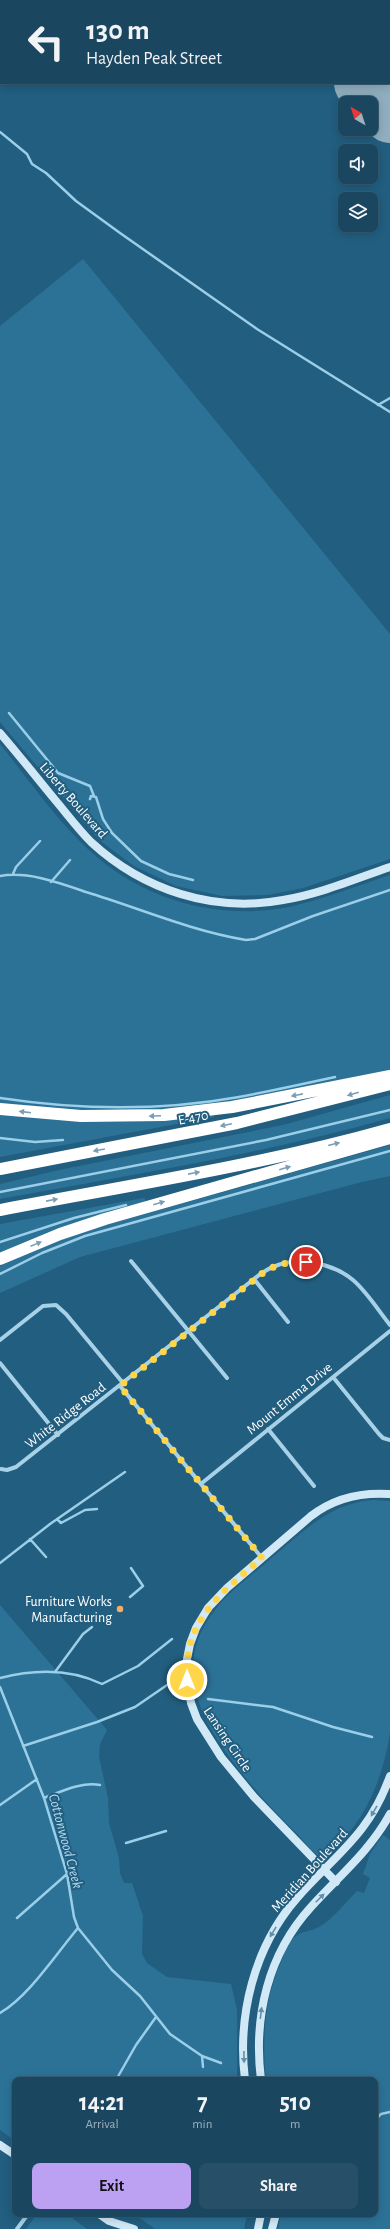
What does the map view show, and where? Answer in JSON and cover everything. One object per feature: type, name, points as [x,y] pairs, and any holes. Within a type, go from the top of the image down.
[{"type":"highway","points":[[0,1109],[81,1116],[164,1115],[232,1107],[390,1076]]},
{"type":"highway","name":"E-470","points":[[0,1169],[231,1124],[302,1108],[390,1084]]},
{"type":"highway","points":[[0,1210],[270,1158],[390,1129]]},
{"type":"highway","points":[[0,1259],[95,1222],[390,1138]]},
{"type":"street","name":"Liberty Boulevard","points":[[0,733],[80,830],[99,849],[135,875],[171,891],[215,902],[238,904],[267,903],[301,896],[390,867]]},
{"type":"street","points":[[131,1260],[227,1378]]},
{"type":"street","name":"White Ridge Road","points":[[2,1469],[7,1470],[16,1467],[254,1278],[279,1264],[300,1262],[320,1264],[345,1274],[354,1281],[390,1325]]},
{"type":"street","points":[[254,1278],[288,1322]]},
{"type":"street","points":[[0,1340],[43,1306],[56,1305],[66,1314],[262,1558]]},
{"type":"street","name":"Mount Emma Drive","points":[[202,1483],[268,1428],[390,1331]]},
{"type":"street","points":[[0,1363],[58,1435]]},
{"type":"street","points":[[333,1377],[379,1434],[383,1438],[390,1440]]},
{"type":"street","points":[[268,1428],[314,1486]]},
{"type":"street","name":"Lansing Circle","points":[[336,1882],[258,1802],[229,1768],[199,1722],[189,1696],[188,1655],[199,1622],[216,1598],[311,1516],[332,1503],[361,1495],[390,1494]]},
{"type":"street","name":"Meridian Boulevard","points":[[245,2077],[244,2040],[246,2012],[250,1988],[258,1962],[271,1935],[284,1914],[305,1889],[352,1842],[365,1825],[378,1804],[390,1776]]},
{"type":"street","name":"Meridian Boulevard","points":[[261,2077],[261,2019],[264,1998],[272,1970],[282,1948],[299,1921],[366,1850],[390,1814]]},
{"type":"street","points":[[0,2145],[12,2154]]},
{"type":"street","points":[[17,2229],[26,2217]]},
{"type":"street","points":[[103,2217],[109,2221],[134,2229]]},
{"type":"street","points":[[258,2229],[261,2217]]},
{"type":"street","points":[[272,2229],[275,2217]]},
{"type":"street","points":[[109,2221],[115,2229]]},
{"type":"shaded area","points":[[83,259],[390,634],[390,859],[303,888],[268,895],[222,896],[176,886],[134,866],[99,840],[0,722],[0,326]]},
{"type":"shaded area","points":[[0,744],[54,813],[90,851],[111,868],[133,882],[158,894],[183,903],[235,911],[262,911],[302,904],[390,875],[390,1070],[195,1108],[102,1112],[0,1104]]},
{"type":"shaded area","points":[[390,1095],[390,1118],[342,1131],[245,1153],[0,1199],[0,1184],[59,1170],[283,1125]]},
{"type":"shaded area","points":[[0,1113],[215,1114],[214,1117],[0,1157]]},
{"type":"shaded area","points":[[390,1145],[390,1176],[362,1182],[80,1257],[0,1293],[0,1266],[30,1251],[88,1230]]},
{"type":"shaded area","points":[[144,1198],[147,1203],[0,1254],[0,1224]]},
{"type":"shaded area","points":[[373,1500],[390,1501],[390,1732],[378,1780],[364,1810],[345,1837],[331,1850],[320,1857],[260,1795],[220,1743],[207,1722],[198,1701],[193,1679],[194,1656],[201,1633],[215,1610],[236,1588],[297,1536],[320,1519],[344,1506]]},
{"type":"shaded area","points":[[0,1605],[107,1730],[100,1744],[99,1757],[108,1798],[109,1823],[119,1858],[120,1873],[124,1883],[132,1883],[143,1916],[142,1954],[147,1963],[167,1977],[231,1984],[237,2010],[237,2077],[12,2077],[12,2139],[0,2130]]},
{"type":"shaded area","points":[[383,1835],[390,1840],[390,2229],[278,2229],[280,2217],[378,2217],[378,2077],[266,2077],[264,2049],[266,2019],[271,1989],[289,1944],[298,1934],[324,1924],[357,1891],[364,1893],[370,1878],[363,1874],[370,1854]]},
{"type":"shaded area","points":[[35,2217],[71,2217],[87,2229],[26,2229]]},
{"type":"shaded area","points":[[138,2217],[246,2217],[244,2229],[155,2229]]},
{"type":"waterway","points":[[0,132],[27,154],[32,164],[46,173],[76,201],[120,233],[257,329],[390,412]]},
{"type":"waterway","points":[[378,405],[390,398]]},
{"type":"waterway","points":[[9,713],[58,773],[90,786],[94,796]]},
{"type":"waterway","points":[[90,799],[91,796],[96,797],[103,819],[112,833],[141,861],[169,874],[193,880]]},
{"type":"waterway","points":[[13,874],[16,867],[40,841]]},
{"type":"waterway","points":[[51,882],[70,860]]},
{"type":"waterway","points":[[0,876],[33,876],[66,885],[185,925],[246,940],[255,939],[313,916],[390,890]]},
{"type":"waterway","points":[[0,1098],[90,1107],[150,1107],[210,1102],[335,1077]]},
{"type":"waterway","points":[[0,1192],[266,1140],[390,1110]]},
{"type":"waterway","points":[[0,1138],[35,1142],[63,1140]]},
{"type":"waterway","points":[[0,1274],[42,1253],[85,1236],[390,1151]]},
{"type":"waterway","points":[[0,1242],[74,1218],[126,1205]]},
{"type":"waterway","points":[[0,1563],[50,1524],[125,1472]]},
{"type":"waterway","points":[[57,1519],[61,1523],[85,1510],[97,1509]]},
{"type":"waterway","points":[[30,1539],[46,1557]]},
{"type":"waterway","points":[[130,1597],[143,1586],[131,1568]]},
{"type":"waterway","points":[[55,1672],[83,1634],[92,1627]]},
{"type":"waterway","points":[[0,1678],[26,1673],[52,1672],[77,1675],[102,1684],[138,1666],[172,1639]]},
{"type":"waterway","points":[[23,1746],[97,1722],[135,1707],[170,1683]]},
{"type":"waterway","name":"Cottonwood Creek","points":[[0,1687],[44,1798],[67,1874],[74,1917],[78,1928],[112,1970],[140,1996],[170,2034],[202,2056],[221,2063]]},
{"type":"waterway","points":[[208,1699],[273,1707],[333,1727],[372,1737]]},
{"type":"waterway","points":[[0,1805],[37,1779]]},
{"type":"waterway","points":[[44,1798],[64,1790],[86,1784],[100,1785]]},
{"type":"waterway","points":[[126,1843],[166,1831]]},
{"type":"waterway","points":[[17,1918],[67,1874]]},
{"type":"waterway","points":[[0,2013],[11,2006],[32,1985],[78,1928]]},
{"type":"waterway","points":[[118,2077],[136,2045],[156,2017]]},
{"type":"waterway","points":[[202,2056],[203,2067]]},
{"type":"waterway","name":"Cottonwood Creek","points":[[378,2117],[381,2114],[390,2112]]},
{"type":"runway","points":[[362,84],[390,116]]},
{"type":"place","name":"Furniture Works Manufacturing","points":[[120,1609]]},
{"type":"route","points":[[187,1680],[188,1652],[201,1618],[216,1598],[262,1558],[202,1483],[120,1386],[254,1278],[279,1264],[306,1262]]}]
